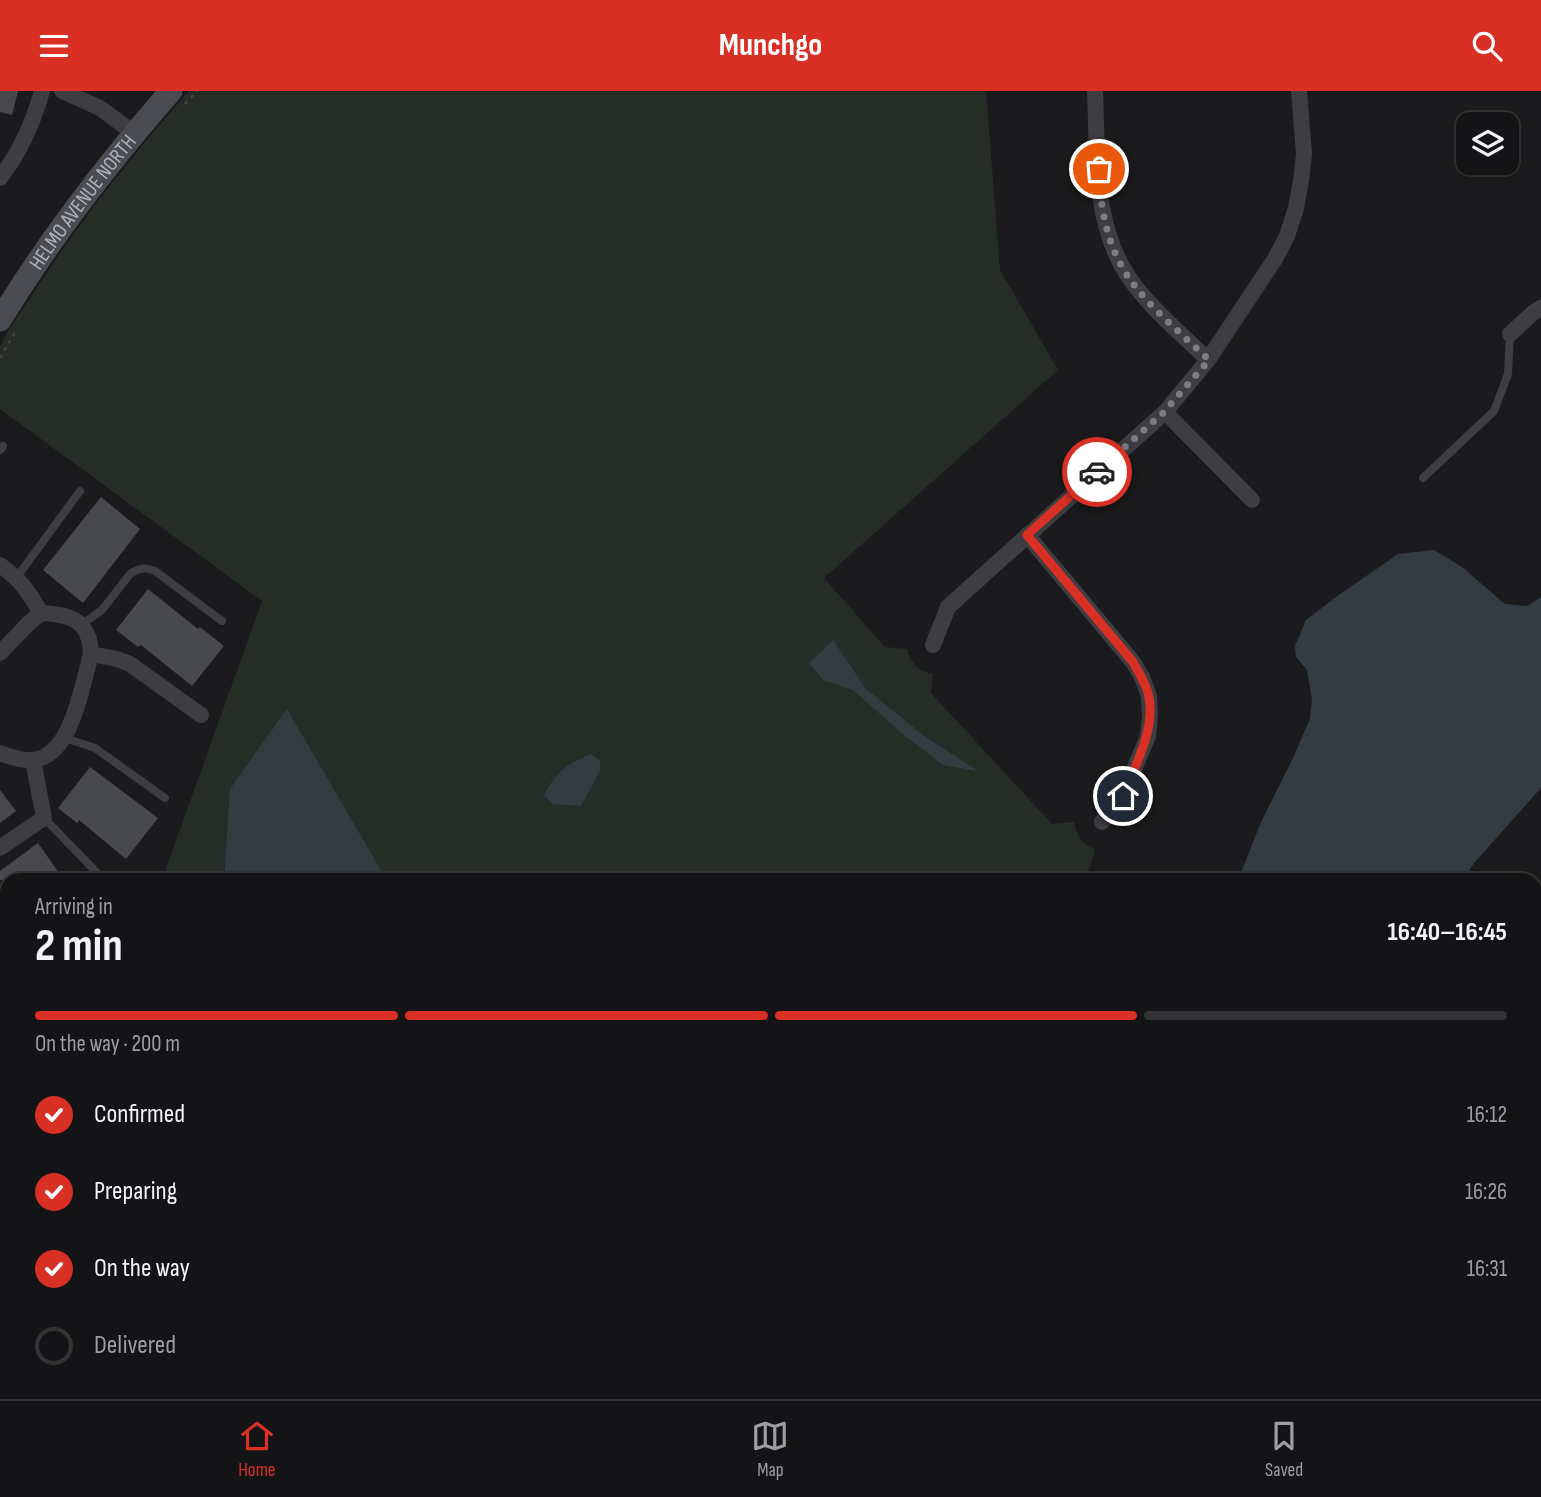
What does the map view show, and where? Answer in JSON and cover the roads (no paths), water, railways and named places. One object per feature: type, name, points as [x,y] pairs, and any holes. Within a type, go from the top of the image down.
[{"type":"street","points":[[0,178],[25,139],[42,91]]},
{"type":"street","points":[[62,91],[94,105],[134,133]]},
{"type":"street","points":[[1095,91],[1100,196],[1109,236],[1118,259],[1144,297],[1209,360]]},
{"type":"street","points":[[933,645],[948,607],[1164,412],[1209,360],[1287,236],[1296,208],[1304,153],[1299,91]]},
{"type":"street","name":"HELMO AVENUE NORTH","points":[[9,323],[26,278],[51,240],[134,133],[176,100]]},
{"type":"street","points":[[1510,334],[1541,308]]},
{"type":"street","points":[[1164,412],[1252,500]]},
{"type":"street","points":[[1027,535],[1133,662],[1149,696],[1147,736],[1123,796],[1102,822]]},
{"type":"street","points":[[0,565],[17,577],[41,613]]},
{"type":"street","points":[[0,653],[41,613],[65,615],[75,619],[88,634],[91,643],[91,654],[65,738],[48,755],[33,760],[0,753]]},
{"type":"street","points":[[91,654],[130,664],[201,715]]},
{"type":"street","points":[[0,848],[44,818],[33,760]]},
{"type":"lane","points":[[1423,478],[1494,411],[1508,374],[1510,334]]},
{"type":"lane","points":[[17,577],[80,491]]},
{"type":"lane","points":[[81,625],[102,610],[130,574],[146,567],[222,621]]},
{"type":"lane","points":[[65,738],[95,748],[165,798]]},
{"type":"lane","points":[[44,818],[97,873]]}]
